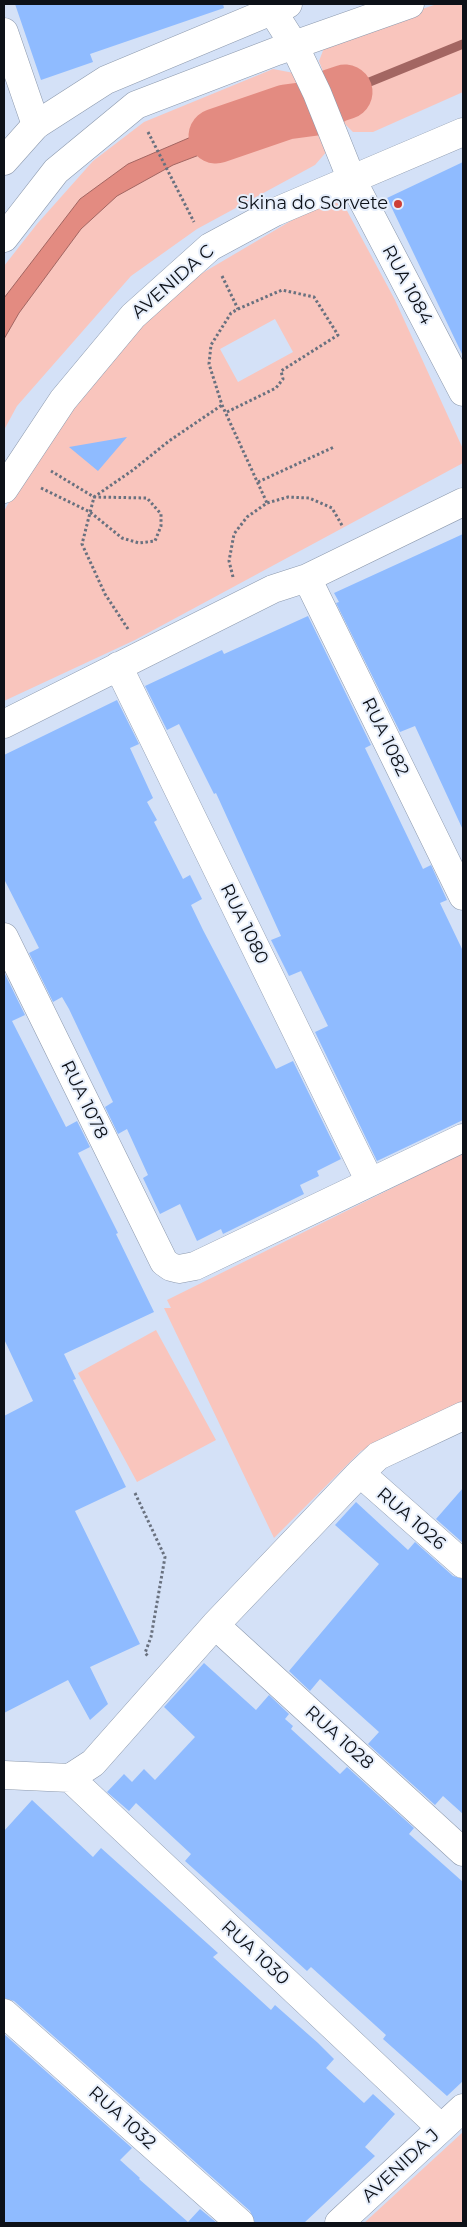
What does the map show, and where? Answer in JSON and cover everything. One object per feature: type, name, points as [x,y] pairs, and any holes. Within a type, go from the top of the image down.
[{"type":"street","points":[[4,238],[56,171],[136,105],[294,45],[410,4]]},
{"type":"street","points":[[4,161],[36,125],[106,80],[275,6]]},
{"type":"street","name":"RUA 1084","points":[[275,6],[317,93],[351,178],[463,392]]},
{"type":"street","points":[[4,32],[36,125]]},
{"type":"street","name":"AVENIDA C","points":[[4,489],[63,400],[133,316],[210,247],[275,212],[351,178],[463,132]]},
{"type":"street","points":[[4,724],[273,589],[307,578],[463,502]]},
{"type":"street","name":"RUA 1082","points":[[307,578],[463,896]]},
{"type":"street","name":"RUA 1080","points":[[118,666],[370,1182]]},
{"type":"street","name":"RUA 1078","points":[[4,937],[164,1262],[171,1267],[179,1269],[195,1266],[370,1182]]},
{"type":"street","points":[[370,1182],[463,1138]]},
{"type":"street","points":[[4,1775],[70,1778],[94,1763],[215,1625],[378,1456],[463,1416]]},
{"type":"street","name":"RUA 1026","points":[[360,1473],[463,1564]]},
{"type":"street","name":"RUA 1028","points":[[215,1625],[463,1852]]},
{"type":"street","name":"RUA 1030","points":[[70,1778],[441,2128]]},
{"type":"street","name":"RUA 1032","points":[[4,2013],[240,2223]]},
{"type":"street","name":"AVENIDA J","points":[[339,2223],[463,2108]]},
{"type":"path","points":[[151,142],[197,229]]},
{"type":"path","points":[[220,271],[238,309]]},
{"type":"path","points":[[227,412],[276,388],[283,379],[281,370],[338,335],[314,297],[282,290],[238,309],[231,314],[211,345],[208,364],[222,405],[227,412],[267,503]]},
{"type":"path","points":[[130,633],[105,594],[82,544],[94,497],[133,470],[169,441],[222,405]]},
{"type":"path","points":[[258,482],[334,447]]},
{"type":"path","points":[[39,487],[90,512],[122,538],[139,543],[155,541],[162,526],[161,514],[147,498],[94,497],[49,470]]},
{"type":"path","points":[[235,586],[229,561],[234,534],[247,517],[267,503],[288,497],[309,498],[332,508],[344,527]]},
{"type":"path","points":[[135,1493],[165,1557],[151,1637],[145,1653],[166,1681]]},
{"type":"shaded area","points":[[437,4],[463,4],[463,92],[373,132],[353,132],[341,120],[319,61],[324,48],[333,39]]},
{"type":"shaded area","points":[[273,69],[294,73],[334,143],[315,165],[197,229],[131,276],[17,406],[4,430],[4,266],[37,224],[93,161],[144,122]]},
{"type":"shaded area","points":[[284,102],[288,121],[173,165],[117,196],[81,229],[19,313],[4,339],[4,298],[80,199],[128,164],[219,125]]},
{"type":"shaded area","points":[[328,199],[345,207],[395,300],[463,449],[463,463],[135,640],[4,701],[4,511],[33,460],[132,337],[177,288]],"holes":[[[275,319],[293,352],[238,382],[220,349]]]},
{"type":"shaded area","points":[[463,1153],[463,1403],[361,1451],[274,1538],[164,1308],[171,1308],[167,1300]]},
{"type":"shaded area","points":[[156,1330],[216,1440],[137,1482],[78,1373]]},
{"type":"shaded area","points":[[463,2132],[463,2223],[364,2223]]},
{"type":"building","points":[[15,4],[223,4],[224,8],[90,54],[93,62],[41,80]]},
{"type":"building","points":[[463,162],[463,356],[387,198]]},
{"type":"building","points":[[127,437],[98,471],[69,447]]},
{"type":"building","points":[[463,534],[463,830],[415,726],[400,732],[336,603],[339,602],[334,593]]},
{"type":"building","points":[[308,616],[371,745],[365,748],[423,869],[431,865],[447,900],[440,903],[463,951],[463,1120],[377,1161],[315,1032],[328,1026],[301,971],[289,976],[271,940],[281,936],[216,793],[214,794],[179,724],[167,730],[145,686],[222,650],[224,654]]},
{"type":"building","points":[[117,700],[139,744],[130,748],[153,798],[147,802],[157,820],[154,822],[183,879],[190,875],[202,899],[191,905],[203,930],[276,1069],[293,1061],[341,1159],[317,1171],[319,1176],[300,1185],[304,1194],[223,1234],[221,1229],[197,1241],[180,1204],[160,1214],[143,1178],[148,1175],[127,1129],[118,1134],[105,1107],[113,1102],[69,1009],[62,997],[53,1002],[29,953],[39,948],[4,879],[4,755]]},
{"type":"building","points":[[4,972],[25,1015],[12,1021],[66,1127],[77,1121],[90,1147],[78,1153],[118,1233],[116,1234],[154,1312],[64,1354],[76,1379],[73,1380],[126,1487],[75,1511],[140,1644],[90,1667],[108,1704],[90,1720],[68,1680],[4,1713],[4,1416],[33,1401],[4,1339]]},
{"type":"building","points":[[463,1488],[463,1543],[436,1519]]},
{"type":"building","points":[[356,1502],[408,1550],[415,1542],[453,1576],[463,1579],[463,1814],[443,1796],[435,1805],[368,1744],[379,1732],[320,1679],[310,1691],[289,1671],[379,1564],[335,1525]]},
{"type":"building","points":[[204,1663],[256,1710],[269,1695],[289,1714],[285,1719],[293,1726],[291,1729],[340,1774],[347,1767],[414,1828],[409,1834],[463,1882],[463,2081],[447,2096],[383,2039],[386,2035],[311,1967],[307,1971],[185,1861],[191,1854],[136,1803],[129,1811],[107,1792],[124,1774],[132,1782],[144,1769],[155,1780],[195,1737],[164,1707]]},
{"type":"building","points":[[32,1800],[93,1857],[101,1848],[218,1953],[213,1957],[271,2010],[275,2005],[318,2043],[334,2059],[326,2068],[364,2103],[373,2094],[395,2114],[365,2147],[375,2156],[304,2223],[255,2223],[250,2211],[14,2001],[4,1998],[4,1831]]},
{"type":"building","points":[[4,2034],[132,2148],[120,2160],[139,2179],[188,2222],[200,2209],[217,2223],[4,2223]]},
{"type":"waterway","points":[[345,92],[463,44]]},
{"type":"waterway","points":[[216,136],[286,112],[316,108],[333,96],[345,92]]},
{"type":"place","name":"Skina do Sorvete","points":[[398,204]]}]
